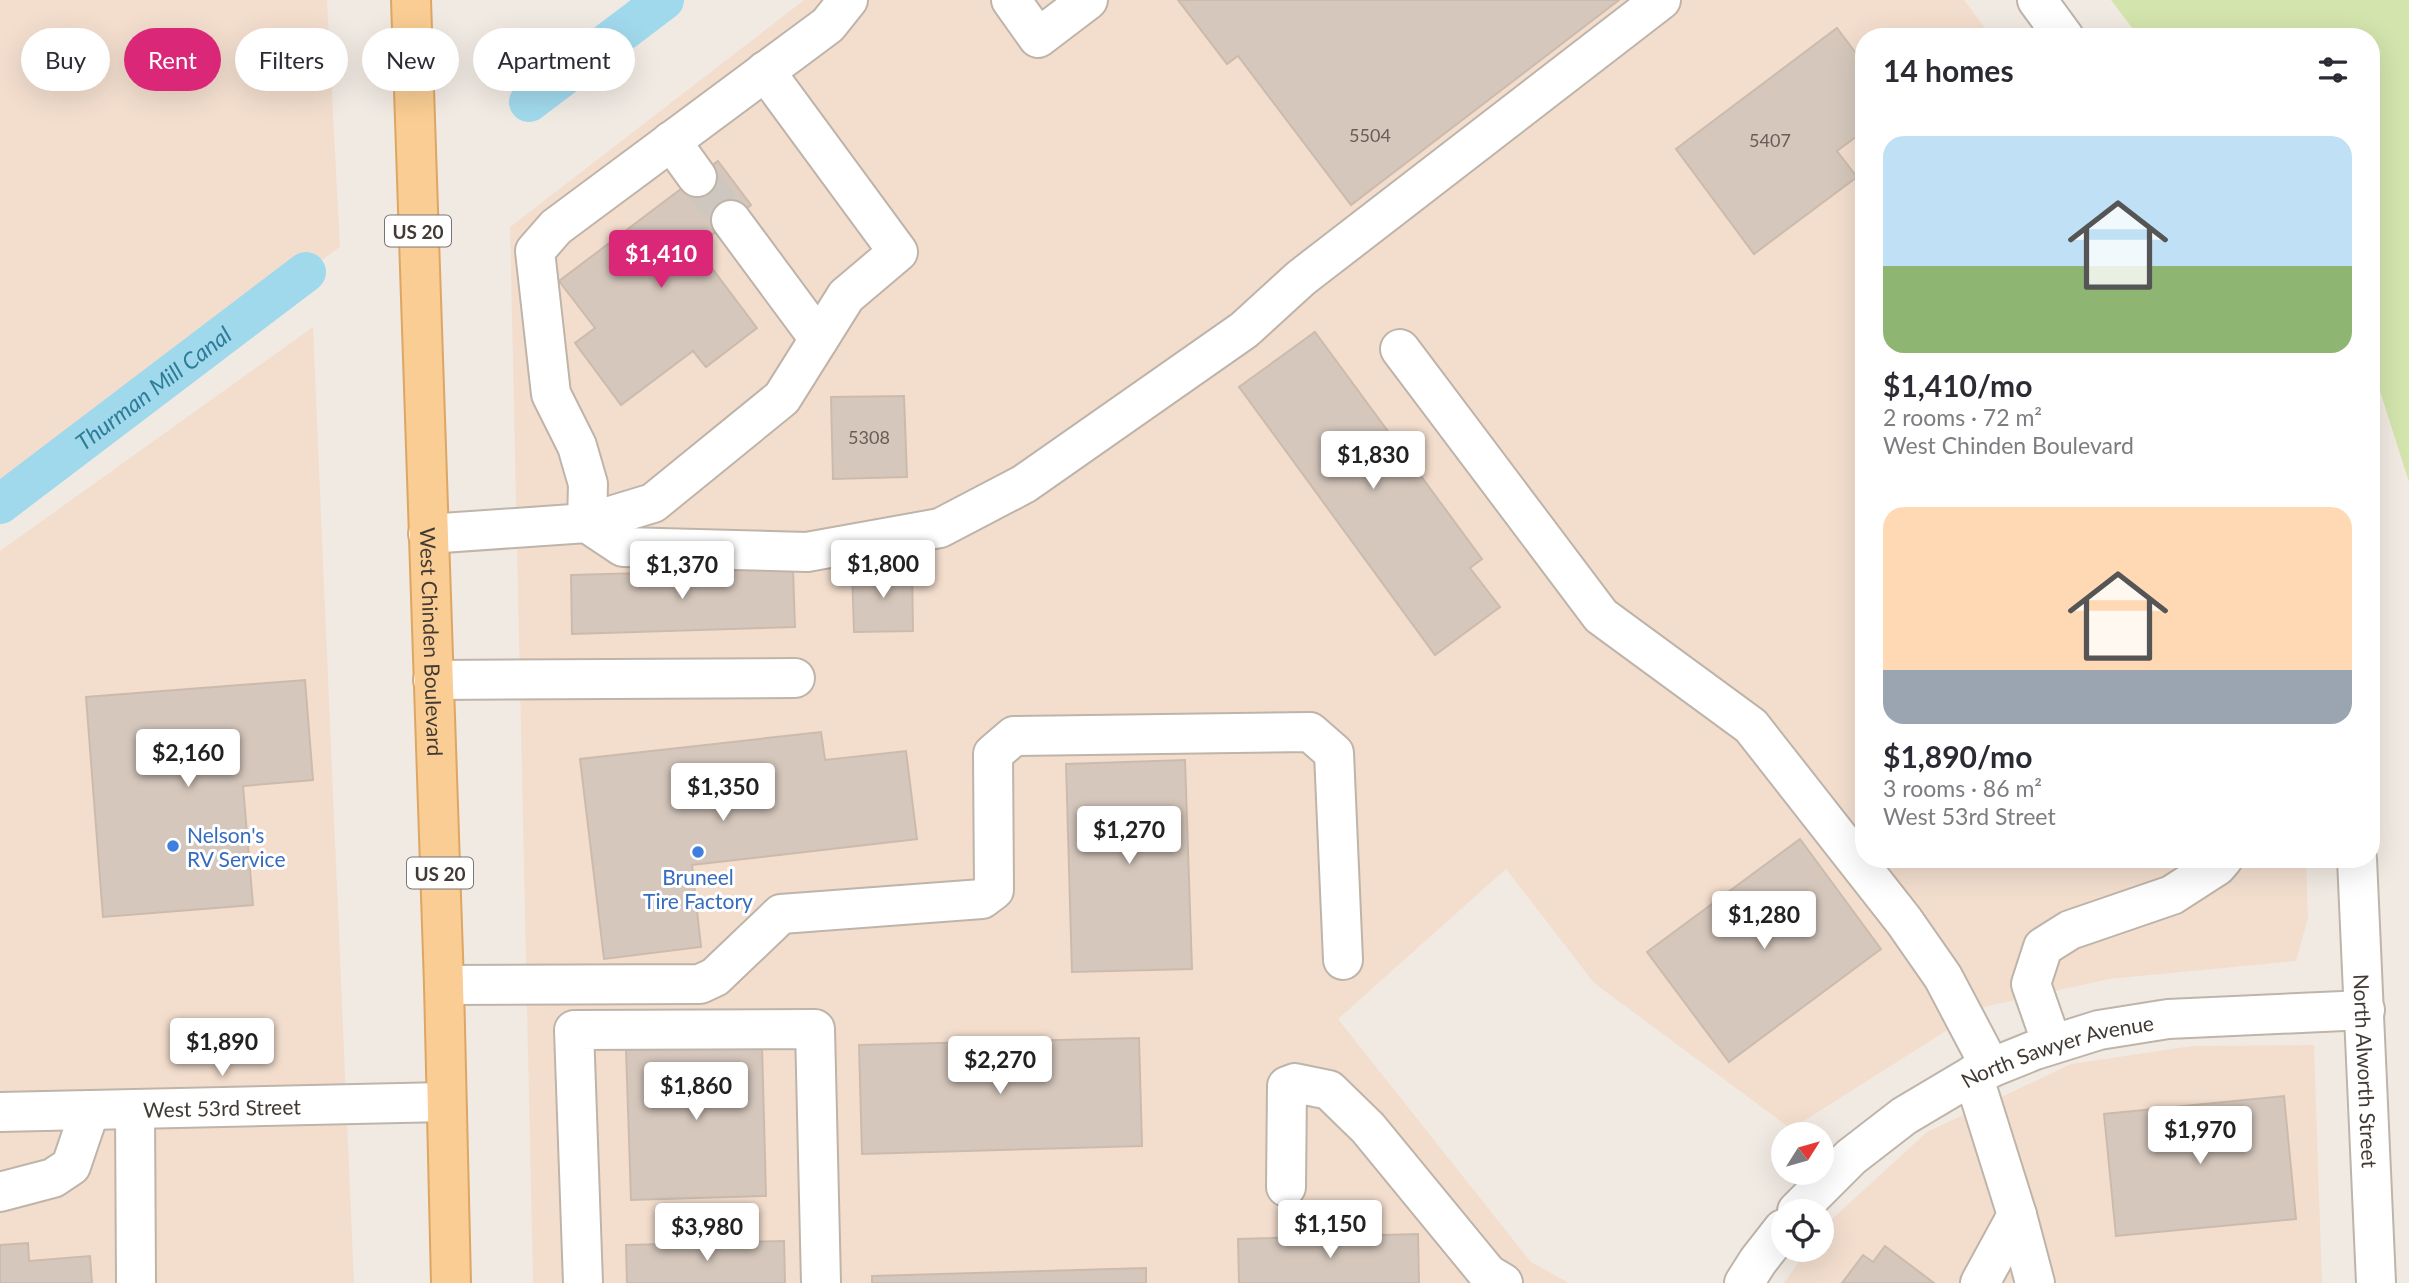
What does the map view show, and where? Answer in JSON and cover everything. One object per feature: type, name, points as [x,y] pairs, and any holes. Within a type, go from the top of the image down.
[{"type":"main road","name":"West Chinden Boulevard","points":[[411,0],[444,985],[451,1283]]},
{"type":"street","points":[[587,523],[588,484],[578,446],[551,394],[535,251],[556,227],[828,25],[848,0]]},
{"type":"street","points":[[1011,0],[1038,38],[1088,0]]},
{"type":"street","points":[[587,523],[623,547],[807,552],[940,528],[1024,484],[1244,330],[1301,278],[1661,0]]},
{"type":"street","points":[[2037,0],[2057,28]]},
{"type":"street","points":[[428,534],[587,523],[653,503],[782,398],[846,296],[898,252],[765,71]]},
{"type":"street","points":[[671,141],[697,177]]},
{"type":"street","points":[[731,220],[819,339]]},
{"type":"street","points":[[1400,349],[1601,617],[1751,726],[1855,859]]},
{"type":"street","points":[[433,680],[794,678]]},
{"type":"street","points":[[444,985],[700,984],[715,977],[781,914],[982,899],[994,890],[993,754],[1014,736],[1310,732],[1334,753],[1343,960]]},
{"type":"street","points":[[1862,868],[1943,977],[1982,1071],[2035,1283]]},
{"type":"street","points":[[2052,1044],[2031,984],[2043,947],[2070,930],[2172,895],[2214,868]]},
{"type":"street","name":"North Alworth Street","points":[[2357,868],[2376,1283]]},
{"type":"street","name":"North Sawyer Avenue","points":[[1809,1199],[1851,1157],[1904,1116],[1982,1071],[2052,1044],[2099,1030],[2168,1018],[2365,1010]]},
{"type":"street","points":[[583,1283],[574,1030],[815,1029],[821,1283]]},
{"type":"street","points":[[1286,1187],[1287,1086],[1295,1083],[1329,1090],[1368,1128],[1488,1274],[1503,1283]]},
{"type":"street","name":"West 53rd Street","points":[[0,1112],[446,1102]]},
{"type":"street","points":[[135,1109],[136,1283]]},
{"type":"street","points":[[0,1192],[53,1178],[71,1166],[90,1110]]},
{"type":"street","points":[[1980,1283],[2017,1215]]},
{"type":"street","points":[[1744,1283],[1771,1244]]},
{"type":"shaded area","points":[[0,0],[327,0],[328,28],[235,28],[235,91],[332,91],[340,247],[0,495]]},
{"type":"shaded area","points":[[804,0],[1964,0],[1985,28],[1855,28],[1855,868],[2306,868],[2308,918],[2296,961],[2109,979],[1984,1007],[1802,1122],[1782,1122],[1594,983],[1506,869],[1338,1019],[1531,1262],[1569,1283],[533,1283],[510,227]]},
{"type":"shaded area","points":[[313,327],[354,1283],[0,1283],[0,551]]},
{"type":"shaded area","points":[[2314,1045],[2322,1283],[1784,1283],[1799,1262],[1834,1262],[1834,1217],[1927,1132],[2071,1064],[2192,1046]]},
{"type":"green space","points":[[2111,0],[2409,0],[2409,482],[2380,391],[2380,28],[2132,28]]},
{"type":"building","points":[[1178,0],[1619,0],[1351,205],[1238,56],[1227,64]]},
{"type":"building","points":[[1837,28],[1855,52],[1855,138],[1837,151],[1855,174],[1855,178],[1754,254],[1676,149]]},
{"type":"building","points":[[718,161],[751,205],[696,247],[757,328],[706,367],[693,351],[621,405],[575,343],[595,328],[559,281]]},
{"type":"building","points":[[1315,332],[1482,559],[1470,568],[1500,607],[1435,655],[1239,387]]},
{"type":"building","points":[[904,396],[907,477],[833,479],[831,397]]},
{"type":"building","points":[[912,568],[913,631],[854,632],[852,570]]},
{"type":"building","points":[[793,569],[795,627],[572,634],[571,575]]},
{"type":"building","name":"Nelson's RV Service","points":[[305,680],[313,780],[243,786],[253,905],[103,917],[86,697]]},
{"type":"building","name":"Bruneel Tire Factory","points":[[821,732],[825,760],[906,751],[917,839],[692,865],[701,947],[604,959],[580,759]]},
{"type":"building","points":[[1185,760],[1192,969],[1072,972],[1066,764]]},
{"type":"building","points":[[1800,839],[1881,949],[1729,1062],[1647,952]]},
{"type":"building","points":[[1139,1038],[1142,1146],[862,1154],[859,1045]]},
{"type":"building","points":[[762,1045],[766,1196],[631,1200],[626,1049]]},
{"type":"building","points":[[2284,1096],[2296,1219],[2116,1236],[2104,1114]]},
{"type":"building","points":[[1418,1234],[1419,1283],[1239,1283],[1238,1239]]},
{"type":"building","points":[[784,1241],[785,1283],[627,1283],[626,1245]]},
{"type":"building","points":[[28,1243],[29,1261],[90,1256],[92,1283],[0,1283],[0,1245]]},
{"type":"building","points":[[1885,1246],[1934,1283],[1842,1283],[1863,1255],[1873,1262]]},
{"type":"building","points":[[1146,1268],[1146,1283],[872,1283],[872,1276]]},
{"type":"waterway","name":"Thurman Mill Canal","points":[[529,102],[664,0]]},
{"type":"waterway","name":"Thurman Mill Canal","points":[[0,504],[306,272]]},
{"type":"tunnel","points":[[697,177],[731,220]]},
{"type":"place","name":"Nelson's RV Service","points":[[173,846]]},
{"type":"place","name":"Bruneel Tire Factory","points":[[698,852]]}]
